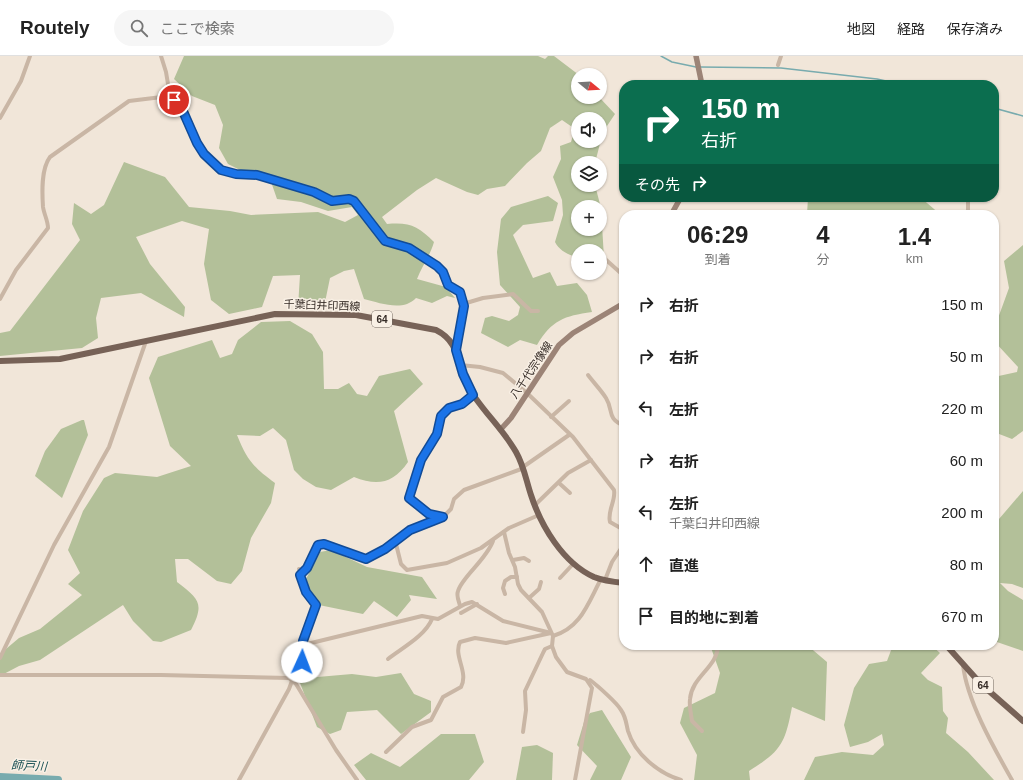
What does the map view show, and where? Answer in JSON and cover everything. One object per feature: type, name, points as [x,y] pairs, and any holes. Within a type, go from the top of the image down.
[{"type":"main road","points":[[696,56],[701,80]]},
{"type":"main road","name":"八千代宗像線","points":[[501,429],[511,418],[552,354],[565,339],[619,306]]},
{"type":"main road","name":"千葉臼井印西線","points":[[0,361],[60,359],[275,314],[316,313],[356,315],[426,327],[445,335],[456,350],[466,382],[473,395],[501,429],[524,467],[535,504],[552,540],[574,563],[589,574],[603,580],[619,582]]},
{"type":"main road","name":"64","points":[[950,650],[963,664],[1023,721]]},
{"type":"street","points":[[0,118],[21,81],[30,56]]},
{"type":"street","points":[[161,56],[166,72],[170,96],[182,109],[197,143],[204,154],[221,170],[236,174],[257,175],[314,192],[332,201],[349,199],[354,201],[385,241],[409,248],[441,270],[448,285],[460,292],[463,304],[456,350]]},
{"type":"street","points":[[778,65],[781,56]]},
{"type":"street","points":[[0,299],[16,270],[48,228],[43,207],[43,182],[46,162],[50,157],[129,101],[170,96]]},
{"type":"street","points":[[607,261],[619,272]]},
{"type":"street","points":[[463,304],[482,298],[503,296],[508,293],[513,294],[531,311],[538,311]]},
{"type":"street","points":[[0,658],[54,545],[109,447],[146,341]]},
{"type":"street","points":[[460,365],[480,367],[503,373],[551,416],[591,460],[614,490],[615,499],[609,514],[610,522],[619,527]]},
{"type":"street","points":[[588,375],[606,398],[610,406],[611,417],[619,424]]},
{"type":"street","points":[[443,517],[429,514],[409,498],[421,460],[437,434],[441,416],[449,408],[462,404],[473,395]]},
{"type":"street","points":[[551,416],[569,400]]},
{"type":"street","points":[[300,575],[307,568],[315,548],[321,544],[337,548],[366,559],[385,549],[410,530],[443,517],[450,509],[454,499],[464,490],[524,467],[569,435]]},
{"type":"street","points":[[535,504],[568,474],[591,460]]},
{"type":"street","points":[[559,483],[570,493]]},
{"type":"street","points":[[395,540],[403,568],[411,570],[447,563],[493,541],[504,532],[539,514]]},
{"type":"street","points":[[504,532],[521,590],[542,612],[552,634],[552,646],[556,656],[567,672],[592,682],[617,704],[626,719],[628,731],[640,752],[658,768],[681,780]]},
{"type":"street","points":[[460,606],[457,596],[459,588],[486,554],[493,541]]},
{"type":"street","points":[[386,752],[412,727],[432,720],[443,697],[461,687],[464,678],[458,648],[460,642],[476,638],[506,642],[552,634],[572,627],[603,580],[619,552]]},
{"type":"street","points":[[513,560],[524,558],[529,561]]},
{"type":"street","points":[[560,578],[574,563]]},
{"type":"street","points":[[239,780],[293,681],[296,670],[302,662],[303,645],[316,605],[306,592],[299,569]]},
{"type":"street","points":[[505,594],[503,588],[505,581],[511,577],[517,577]]},
{"type":"street","points":[[529,598],[539,589],[540,582]]},
{"type":"street","points":[[303,645],[422,616],[438,619],[469,602],[477,604],[503,621],[552,634]]},
{"type":"street","points":[[461,613],[477,604]]},
{"type":"street","points":[[388,659],[415,639],[432,619]]},
{"type":"street","points":[[523,732],[526,710],[525,691],[542,653],[545,649],[552,646]]},
{"type":"street","points":[[702,730],[692,721],[690,699],[696,682],[717,656],[718,650]]},
{"type":"street","points":[[963,664],[964,679],[979,715],[996,752],[1012,780]]},
{"type":"street","points":[[0,675],[57,674],[275,676],[289,678],[296,684],[336,750],[357,780]]},
{"type":"street","points":[[575,780],[592,692],[592,688],[586,679]]},
{"type":"green space","points":[[184,56],[538,56],[545,59],[548,56],[554,56],[571,69],[571,104],[606,104],[615,114],[607,126],[607,112],[571,112],[571,126],[562,120],[550,128],[541,151],[505,186],[487,189],[478,195],[467,192],[436,178],[417,190],[382,217],[387,224],[413,226],[423,232],[434,242],[417,279],[446,287],[455,298],[447,296],[432,303],[416,298],[405,305],[398,306],[364,299],[354,269],[344,271],[330,278],[324,307],[298,307],[300,275],[273,276],[262,307],[229,314],[211,300],[204,264],[209,229],[182,221],[136,237],[150,264],[185,307],[184,317],[141,293],[101,298],[96,318],[98,338],[82,348],[0,356],[0,333],[10,331],[80,240],[72,224],[74,203],[91,214],[104,205],[124,162],[165,177],[189,207],[230,211],[251,215],[318,212],[345,222],[358,215],[352,207],[328,211],[301,202],[277,199],[269,176],[242,171],[228,164],[219,148],[223,125],[215,105],[192,96],[174,79]]},
{"type":"green space","points":[[571,142],[571,148],[599,148],[597,156],[571,156],[571,192],[597,192],[599,200],[571,200],[571,236],[603,236],[603,244],[571,244],[571,255],[562,250],[555,242],[563,215],[562,200],[553,177],[561,159],[560,146]]},
{"type":"green space","points":[[548,196],[558,203],[553,221],[523,225],[513,235],[533,278],[550,272],[557,286],[577,283],[587,295],[592,312],[574,315],[560,321],[548,330],[537,345],[520,340],[508,347],[481,333],[485,318],[492,316],[509,321],[518,315],[520,307],[500,285],[497,252],[501,219],[511,207]]},
{"type":"green space","points":[[808,202],[926,202],[935,210],[807,210]]},
{"type":"green space","points":[[1023,245],[1023,431],[1012,439],[999,434],[999,376],[1017,372],[1018,367],[999,346],[999,316],[1009,288],[1004,261]]},
{"type":"green space","points":[[290,321],[312,334],[323,352],[324,389],[338,389],[349,383],[357,394],[367,396],[379,376],[410,369],[423,384],[394,411],[408,462],[396,475],[390,479],[370,482],[354,477],[331,490],[316,487],[303,479],[294,470],[286,440],[273,428],[260,436],[237,435],[248,457],[261,472],[275,483],[271,503],[251,538],[242,571],[231,584],[217,581],[188,559],[175,559],[177,582],[198,602],[198,614],[191,630],[161,642],[153,641],[133,621],[123,605],[40,660],[19,666],[0,676],[0,654],[19,638],[40,629],[82,595],[68,584],[80,573],[68,550],[83,511],[104,478],[115,473],[157,477],[191,466],[170,446],[149,378],[158,357],[212,340],[220,358],[232,354],[238,340],[261,322]]},
{"type":"green space","points":[[84,420],[88,435],[62,498],[35,476],[45,451],[61,429]]},
{"type":"green space","points":[[1023,491],[1023,588],[1012,584],[1000,583],[1008,591],[1023,600],[1023,651],[999,643],[999,519]]},
{"type":"green space","points":[[331,550],[367,567],[422,577],[437,599],[409,595],[411,600],[397,617],[374,601],[363,614],[314,604],[306,579],[320,552]]},
{"type":"green space","points":[[712,650],[813,650],[827,662],[825,721],[792,707],[787,730],[780,745],[768,758],[749,771],[750,780],[694,780],[697,755],[680,723],[684,708],[715,693],[720,673]]},
{"type":"green space","points":[[891,650],[937,650],[940,653],[921,673],[928,680],[942,687],[943,711],[948,718],[946,733],[968,752],[994,780],[804,780],[815,757],[842,752],[873,755],[884,745],[882,734],[868,742],[850,747],[844,725],[854,688],[869,664],[887,661]]},
{"type":"green space","points":[[401,673],[414,694],[431,701],[431,712],[401,734],[377,710],[347,712],[341,730],[330,734],[317,727],[300,683],[306,678],[352,674],[376,677]]},
{"type":"green space","points":[[602,710],[631,757],[621,780],[590,780],[597,766],[577,745],[584,722],[590,713]]},
{"type":"green space","points":[[441,734],[475,734],[484,762],[469,780],[366,780],[354,765],[371,753],[400,767]]},
{"type":"green space","points":[[537,745],[553,753],[552,780],[516,780],[522,747]]},
{"type":"waterway","points":[[661,56],[672,62],[696,67]]},
{"type":"waterway","points":[[700,67],[781,68],[882,80]]},
{"type":"waterway","points":[[999,109],[1023,116]]},
{"type":"waterway","name":"師戸川","points":[[0,777],[58,780]]},
{"type":"route","points":[[174,100],[182,109],[197,143],[204,154],[221,170],[236,174],[257,175],[286,185],[314,192],[332,201],[349,199],[354,201],[359,205],[372,226],[385,241],[389,244],[409,248],[428,262],[437,266],[443,272],[448,285],[456,292],[460,292],[464,306],[456,350],[466,382],[473,395],[462,404],[449,408],[441,416],[437,434],[421,460],[409,498],[429,514],[443,517],[410,530],[385,549],[366,559],[362,559],[324,544],[318,545],[315,548],[307,568],[300,575],[306,592],[316,605],[303,641],[302,662]]}]
